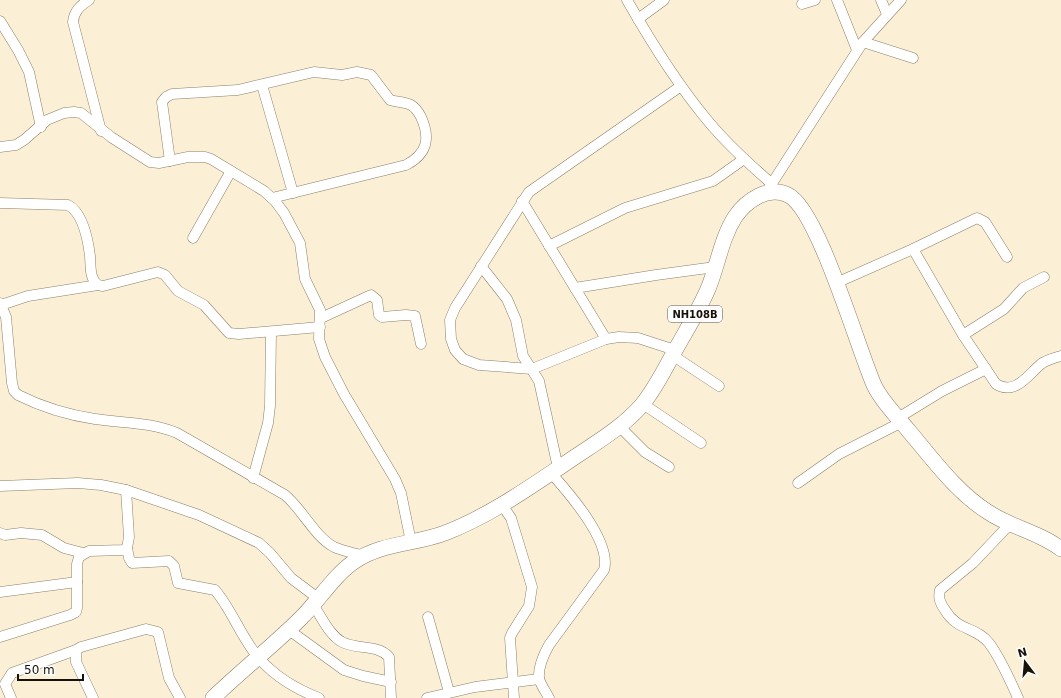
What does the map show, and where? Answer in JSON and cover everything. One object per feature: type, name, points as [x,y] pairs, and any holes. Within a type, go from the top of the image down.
[{"type":"highway","name":"NH108B","points":[[213,698],[257,657],[289,630],[353,562],[392,545],[411,542],[448,532],[478,519],[554,471],[619,426],[643,404],[674,353],[708,289],[729,228],[736,216],[756,196],[769,188]]},
{"type":"highway","points":[[769,188],[791,196],[802,208],[818,238],[874,386],[900,420],[954,484],[982,508],[1009,525],[1038,535],[1061,549]]},
{"type":"street","points":[[89,0],[77,9],[73,16],[73,22],[101,130]]},
{"type":"street","points":[[627,0],[681,86],[708,122],[744,159],[769,188],[860,46],[900,0]]},
{"type":"street","points":[[638,19],[664,0]]},
{"type":"street","points":[[802,4],[815,0]]},
{"type":"street","points":[[837,0],[860,46]]},
{"type":"street","points":[[881,0],[887,14]]},
{"type":"street","points":[[0,21],[18,50],[29,72],[40,127]]},
{"type":"street","points":[[860,46],[913,58]]},
{"type":"street","points":[[170,161],[162,102],[166,97],[172,94],[238,90],[314,72],[342,75],[365,72],[371,74],[390,100],[413,106],[418,110],[425,126],[426,144],[416,159],[406,165],[272,198]]},
{"type":"street","points":[[262,84],[293,193]]},
{"type":"street","points":[[681,86],[529,192],[455,308],[450,320],[451,339],[455,350],[463,359],[471,364],[532,369],[606,339],[638,338],[674,353],[719,386]]},
{"type":"street","points":[[0,147],[16,145],[47,120],[55,116],[74,112],[81,113],[101,130],[150,162],[159,163],[188,157],[205,157],[211,159],[264,191],[272,198],[284,213],[298,238],[302,250],[306,279],[317,301],[320,323],[319,339],[325,357],[344,394],[391,472],[401,493],[411,542]]},
{"type":"street","points":[[549,246],[625,208],[713,181],[744,159]]},
{"type":"street","points":[[193,238],[231,171]]},
{"type":"street","points":[[522,201],[606,339]]},
{"type":"street","points":[[0,203],[68,206],[74,209],[88,243],[92,277],[98,285]]},
{"type":"street","points":[[836,283],[913,249],[977,218],[984,222],[1007,257]]},
{"type":"street","points":[[913,249],[963,335],[996,384],[1005,388],[1019,384],[1042,364],[1061,356]]},
{"type":"street","points":[[481,266],[507,299],[516,320],[523,356],[532,369],[542,392],[554,471],[590,523],[606,556],[604,570],[549,645],[541,662],[539,679],[549,698]]},
{"type":"street","points":[[575,288],[715,267]]},
{"type":"street","points":[[364,556],[333,546],[323,538],[291,500],[196,443],[163,428],[77,416],[62,412],[18,395],[14,391],[12,382],[6,323],[1,304],[28,296],[98,285],[103,286],[158,272],[165,275],[178,291],[204,305],[229,334],[271,332],[320,323],[371,295],[377,300],[380,315],[382,317],[406,315],[415,316],[421,344]]},
{"type":"street","points":[[963,335],[1004,309],[1023,288],[1044,277]]},
{"type":"street","points":[[253,478],[268,423],[270,406],[271,332]]},
{"type":"street","points":[[798,483],[839,454],[900,420],[937,394],[986,369]]},
{"type":"street","points":[[643,404],[701,443]]},
{"type":"street","points":[[619,426],[645,452],[669,467]]},
{"type":"street","points":[[0,486],[78,483],[101,485],[126,490],[199,515],[258,543],[270,552],[291,578],[316,602],[337,639],[350,645],[381,651],[390,657],[391,698]]},
{"type":"street","points":[[126,490],[129,537],[127,548],[129,558],[132,562],[169,561],[174,566],[178,583],[215,590],[257,657],[274,674],[307,693],[319,698]]},
{"type":"street","points":[[502,505],[511,518],[532,587],[529,606],[510,638],[514,698]]},
{"type":"street","points":[[1009,525],[973,563],[940,590],[938,596],[948,616],[954,623],[978,634],[989,644],[1018,698]]},
{"type":"street","points":[[0,533],[5,535],[30,533],[42,535],[64,548],[83,553]]},
{"type":"street","points":[[0,637],[76,612],[76,564],[79,557],[83,553],[89,551],[124,550],[127,548]]},
{"type":"street","points":[[0,592],[77,582]]},
{"type":"street","points":[[428,617],[449,692]]},
{"type":"street","points":[[11,698],[5,684],[12,673],[81,647],[146,629],[158,632],[169,678],[180,698]]},
{"type":"street","points":[[289,630],[344,670],[390,682]]},
{"type":"street","points":[[76,650],[76,662],[93,698]]},
{"type":"street","points":[[427,698],[475,687],[539,679]]}]
